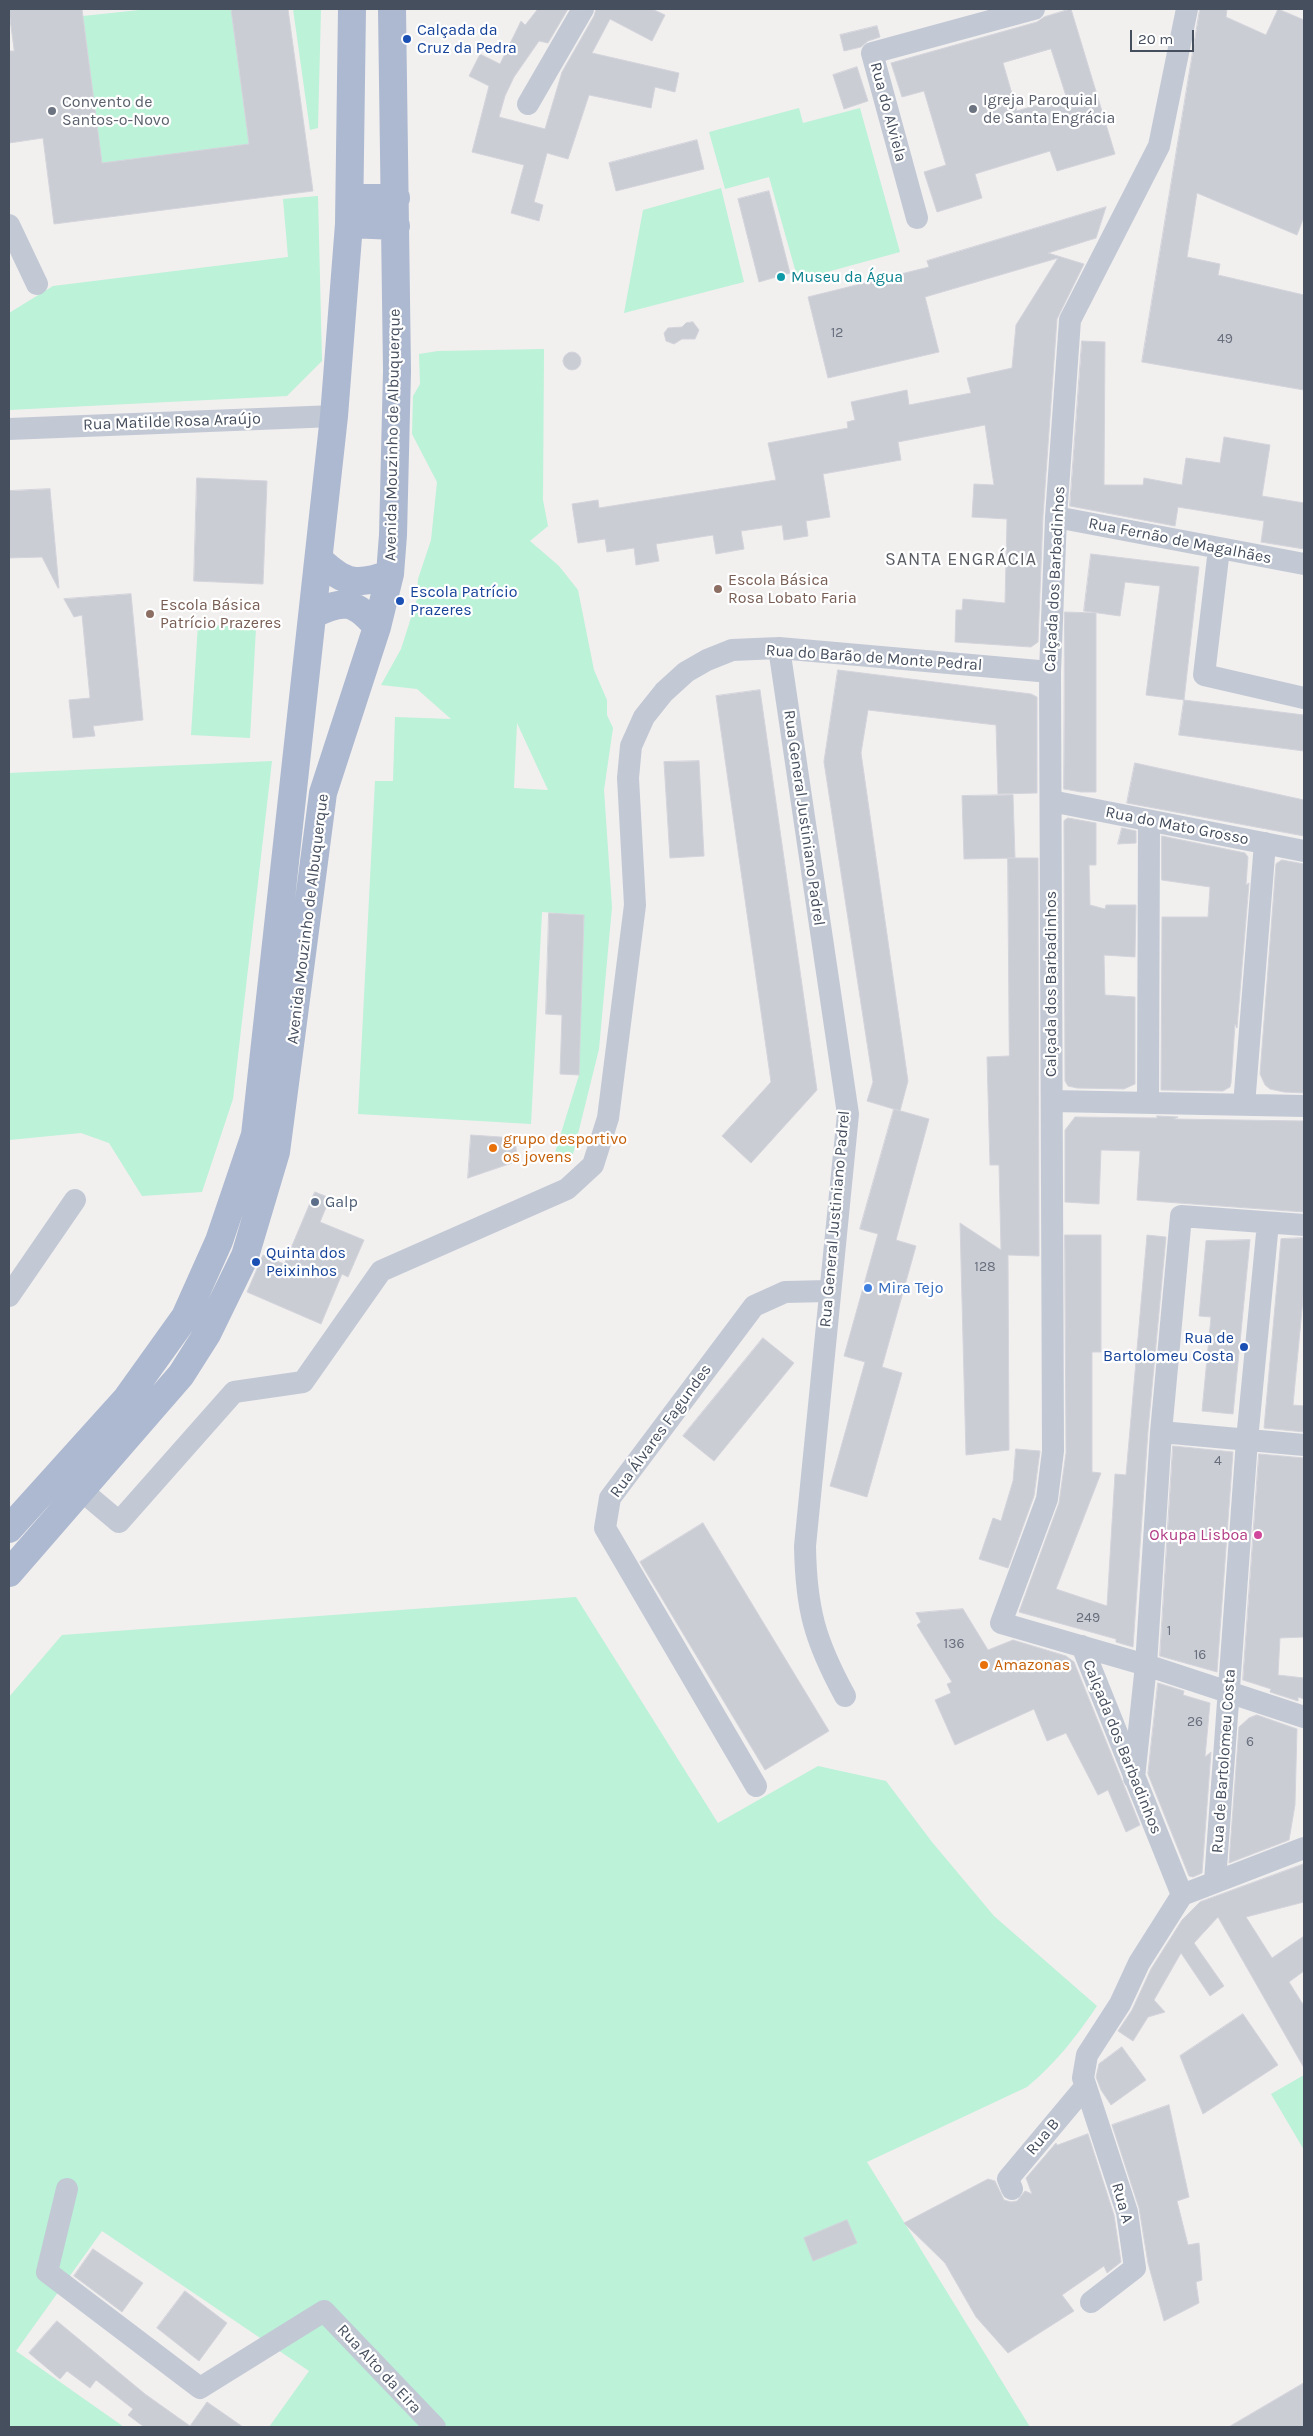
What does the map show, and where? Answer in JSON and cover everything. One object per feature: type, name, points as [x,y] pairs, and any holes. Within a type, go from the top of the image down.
[{"type":"main road","name":"Avenida Mouzinho de Albuquerque","points":[[9,1529],[127,1398],[185,1317],[219,1241],[255,1136],[320,560],[334,416],[350,211],[352,9]]},
{"type":"main road","name":"Avenida Mouzinho de Albuquerque","points":[[9,1573],[181,1374],[207,1334],[245,1256],[276,1152],[323,793],[377,627],[390,574],[393,536],[396,381],[396,198],[392,9]]},
{"type":"main road","points":[[350,211],[396,198]]},
{"type":"main road","points":[[350,211],[396,226]]},
{"type":"main road","points":[[320,560],[336,576],[355,582],[374,580],[390,574]]},
{"type":"main road","points":[[314,614],[332,605],[350,604],[365,613],[377,627]]},
{"type":"street","points":[[528,104],[583,9]]},
{"type":"street","name":"Rua do Alviela","points":[[917,218],[872,52],[1034,9]]},
{"type":"street","name":"Calçada dos Barbadinhos","points":[[1182,1894],[1082,1646],[1001,1623],[1047,1498],[1053,1451],[1050,672],[1056,517],[1070,320],[1159,146],[1187,9]]},
{"type":"street","points":[[9,224],[37,284]]},
{"type":"street","name":"Rua Matilde Rosa Araújo","points":[[9,429],[334,416]]},
{"type":"street","name":"Rua Fernão de Magalhães","points":[[1056,517],[1304,564]]},
{"type":"street","points":[[1219,549],[1204,675],[1304,698]]},
{"type":"street","name":"Rua do Barão de Monte Pedral","points":[[82,1490],[119,1522],[234,1392],[303,1382],[381,1271],[567,1189],[593,1164],[608,1118],[635,904],[628,778],[631,746],[644,717],[664,692],[686,672],[707,660],[732,650],[779,648],[1050,672]]},
{"type":"street","name":"Rua General Justiniano Padrel","points":[[779,648],[848,1114],[828,1292],[804,1546],[805,1580],[811,1618],[824,1657],[845,1696]]},
{"type":"street","name":"Rua do Mato Grosso","points":[[1051,802],[1304,851]]},
{"type":"street","points":[[1148,1103],[1149,821]]},
{"type":"street","points":[[1244,1105],[1264,844]]},
{"type":"street","points":[[1052,1101],[1304,1106]]},
{"type":"street","points":[[9,1296],[75,1200]]},
{"type":"street","points":[[1134,1778],[1146,1665],[1162,1432],[1181,1216],[1304,1226]]},
{"type":"street","name":"Rua de Bartolomeu Costa","points":[[1215,1881],[1247,1440],[1268,1223]]},
{"type":"street","name":"Rua Álvares Fagundes","points":[[756,1786],[605,1528],[610,1498],[754,1306],[785,1292],[828,1292]]},
{"type":"street","points":[[1162,1432],[1304,1445]]},
{"type":"street","points":[[1082,1646],[1304,1717]]},
{"type":"street","points":[[1085,2086],[1083,2078],[1087,2055],[1120,2004],[1138,1963],[1182,1894],[1304,1848]]},
{"type":"street","name":"Rua B","points":[[1012,2189],[1008,2179],[1085,2086]]},
{"type":"street","name":"Rua A","points":[[1085,2086],[1126,2212],[1135,2268],[1091,2302]]},
{"type":"street","name":"Rua Alto da Eira","points":[[67,2189],[47,2272],[200,2388],[324,2311],[435,2427]]},
{"type":"green space","points":[[149,9],[231,9],[249,144],[102,163],[83,16]]},
{"type":"green space","points":[[293,9],[321,9],[318,128],[310,130]]},
{"type":"green space","points":[[799,108],[803,123],[860,108],[900,252],[798,280],[769,177],[725,189],[709,132]]},
{"type":"green space","points":[[721,188],[744,282],[624,313],[643,210]]},
{"type":"green space","points":[[318,196],[322,361],[287,396],[9,410],[9,313],[53,286],[288,257],[283,199]]},
{"type":"green space","points":[[544,349],[543,500],[548,526],[530,541],[559,566],[578,590],[594,670],[607,700],[607,715],[613,728],[604,790],[612,907],[599,1049],[573,1154],[553,1159],[579,1075],[584,915],[542,912],[531,1124],[358,1114],[375,781],[393,781],[395,717],[451,719],[417,689],[381,685],[401,649],[417,599],[418,579],[431,540],[437,482],[412,434],[413,396],[420,384],[419,354],[438,351]],"holes":[[[517,723],[548,790],[514,788]]]},
{"type":"green space","points":[[198,624],[256,628],[250,738],[191,735]]},
{"type":"green space","points":[[272,761],[233,1099],[202,1192],[142,1196],[109,1143],[81,1133],[9,1140],[9,773]]},
{"type":"green space","points":[[576,1597],[718,1823],[818,1766],[886,1781],[932,1842],[994,1916],[1097,2006],[1065,2049],[1027,2087],[867,2162],[1030,2427],[269,2427],[309,2371],[102,2231],[16,2351],[124,2427],[9,2427],[9,1697],[62,1635]]},
{"type":"green space","points":[[1304,2075],[1304,2150],[1271,2094]]},
{"type":"building","name":"Convento de Santos-o-Novo","points":[[9,9],[82,9],[102,163],[249,144],[231,9],[288,9],[313,191],[54,224],[43,138],[9,143],[9,51],[14,51]]},
{"type":"building","points":[[538,9],[568,9],[548,43],[539,41],[514,77],[505,96],[499,117],[545,129],[562,72],[594,16],[596,9],[652,9],[665,15],[652,41],[610,19],[592,53],[679,73],[675,92],[655,87],[651,108],[589,95],[568,159],[547,153],[534,202],[543,205],[539,221],[511,213],[524,165],[472,152],[489,86],[469,76],[480,54],[500,64],[521,21],[525,25]]},
{"type":"building","name":"Igreja Paroquial de Santa Engrácia","points":[[1071,9],[1115,154],[1057,171],[1050,151],[975,174],[982,198],[937,212],[924,172],[946,165],[924,91],[902,97],[891,63],[1037,22],[1044,17]],"holes":[[[1051,49],[1066,96],[1017,111],[1003,63]]]},
{"type":"building","points":[[1200,9],[1227,9],[1226,17],[1266,35],[1278,9],[1304,20],[1304,217],[1297,235],[1197,193],[1187,257],[1220,264],[1218,275],[1304,295],[1304,390],[1142,362]]},
{"type":"building","points":[[877,26],[880,37],[868,41],[861,47],[844,51],[840,35]]},
{"type":"building","points":[[857,67],[868,101],[844,109],[833,75]]},
{"type":"building","points":[[697,140],[704,169],[616,191],[609,163]]},
{"type":"building","points":[[769,191],[790,273],[759,282],[738,199]]},
{"type":"building","points":[[1106,207],[1096,238],[1048,253],[1084,264],[1057,319],[1043,516],[1038,642],[1031,647],[955,642],[956,610],[962,610],[963,599],[1005,603],[1007,519],[972,517],[974,484],[994,485],[985,425],[898,442],[901,460],[823,474],[830,517],[806,521],[808,536],[784,540],[782,525],[741,531],[744,549],[716,554],[713,535],[656,544],[659,561],[636,565],[634,548],[607,552],[605,539],[578,543],[572,504],[598,500],[599,508],[776,480],[768,443],[848,428],[847,422],[855,420],[851,402],[907,390],[909,405],[971,393],[967,378],[1012,368],[1016,325],[1058,258],[925,297],[939,352],[828,378],[808,297],[929,267],[927,261]]},
{"type":"building","points":[[693,322],[699,330],[695,339],[682,339],[674,344],[666,341],[664,333],[668,328],[682,327],[686,323]]},
{"type":"building","points":[[1082,341],[1105,342],[1104,485],[1143,485],[1144,478],[1182,485],[1186,458],[1220,463],[1224,437],[1270,445],[1262,496],[1304,503],[1304,549],[1261,542],[1264,521],[1178,507],[1175,526],[1070,506]]},
{"type":"building","points":[[572,352],[578,355],[581,361],[578,367],[572,370],[566,367],[563,361],[566,355]]},
{"type":"building","points":[[197,478],[267,481],[263,584],[194,581]]},
{"type":"building","points":[[50,489],[59,588],[42,557],[9,558],[9,491]]},
{"type":"building","points":[[1091,554],[1199,567],[1184,700],[1146,695],[1160,586],[1125,582],[1120,616],[1084,611]]},
{"type":"building","points":[[131,594],[143,720],[93,726],[95,736],[73,738],[69,700],[90,698],[82,615],[74,617],[64,599]]},
{"type":"building","points":[[1065,612],[1096,613],[1096,792],[1064,789]]},
{"type":"building","points":[[838,670],[1031,694],[1037,697],[1037,793],[998,794],[996,725],[868,710],[861,753],[908,1081],[900,1111],[867,1101],[873,1082],[824,762]]},
{"type":"building","points":[[760,690],[817,1090],[751,1163],[722,1136],[771,1082],[716,696]]},
{"type":"building","points":[[1184,700],[1304,715],[1304,751],[1179,735]]},
{"type":"building","points":[[699,761],[704,856],[670,858],[664,762]]},
{"type":"building","points":[[1135,763],[1304,800],[1304,836],[1127,803]]},
{"type":"building","points":[[1013,795],[1015,858],[964,859],[962,796]]},
{"type":"building","points":[[1068,818],[1096,823],[1096,865],[1089,865],[1090,905],[1105,909],[1106,905],[1136,905],[1135,957],[1104,955],[1105,995],[1135,997],[1135,1084],[1124,1089],[1077,1088],[1068,1086],[1065,1081],[1064,821]]},
{"type":"building","points":[[1122,828],[1136,831],[1136,843],[1118,844]]},
{"type":"building","points":[[1162,836],[1245,853],[1248,857],[1246,885],[1249,883],[1237,1028],[1235,1024],[1231,1083],[1230,1087],[1223,1091],[1161,1090],[1162,917],[1208,917],[1210,887],[1162,880]]},
{"type":"building","points":[[1008,858],[1038,858],[1039,1256],[1008,1255],[1009,1450],[966,1455],[960,1223],[1001,1250],[999,1165],[990,1165],[987,1057],[1009,1056]]},
{"type":"building","points":[[1282,860],[1304,864],[1304,1093],[1270,1089],[1265,1085],[1260,1074],[1276,864]]},
{"type":"building","points":[[549,913],[584,915],[579,1075],[560,1074],[562,1015],[546,1014]]},
{"type":"building","points":[[894,1109],[929,1119],[896,1240],[916,1246],[882,1367],[902,1373],[867,1497],[830,1486],[865,1362],[844,1356],[878,1234],[860,1229]]},
{"type":"building","points":[[1157,1116],[1178,1117],[1174,1119],[1304,1121],[1304,1212],[1137,1200],[1140,1151],[1101,1150],[1099,1204],[1065,1202],[1065,1130],[1075,1117],[1157,1118]]},
{"type":"building","name":"grupo desportivo os jovens","points":[[471,1135],[515,1138],[517,1157],[512,1157],[512,1163],[468,1178]]},
{"type":"building","points":[[315,1192],[330,1198],[320,1222],[364,1240],[348,1277],[342,1274],[321,1324],[247,1292],[263,1255],[284,1264]]},
{"type":"building","points":[[1065,1235],[1101,1235],[1101,1352],[1092,1352],[1092,1472],[1101,1473],[1056,1589],[1107,1606],[1115,1474],[1126,1475],[1147,1235],[1166,1237],[1148,1431],[1133,1647],[1116,1642],[1116,1639],[1019,1612],[1059,1503],[1066,1453]]},
{"type":"building","points":[[1304,1238],[1304,1288],[1293,1405],[1304,1406],[1304,1432],[1264,1428],[1281,1239]]},
{"type":"building","points":[[1250,1240],[1233,1414],[1202,1411],[1211,1317],[1199,1316],[1206,1241]]},
{"type":"building","points":[[763,1338],[794,1363],[714,1461],[683,1436]]},
{"type":"building","points":[[1173,1446],[1233,1452],[1217,1672],[1160,1656]]},
{"type":"building","points":[[1016,1449],[1040,1451],[1034,1496],[1008,1568],[979,1559],[993,1518],[1001,1521],[1013,1481]]},
{"type":"building","points":[[1259,1454],[1304,1458],[1304,1637],[1280,1638],[1278,1675],[1304,1678],[1304,1699],[1298,1697],[1298,1701],[1270,1692],[1271,1689],[1243,1680]]},
{"type":"building","points":[[703,1523],[829,1731],[765,1770],[640,1562]]},
{"type":"building","points":[[963,1609],[988,1650],[1013,1640],[1066,1656],[1074,1662],[1140,1825],[1126,1832],[1108,1790],[1098,1795],[1066,1733],[1047,1741],[1034,1709],[955,1745],[935,1700],[951,1693],[947,1684],[952,1682],[917,1625],[921,1622],[916,1613]]},
{"type":"building","points":[[1158,1683],[1184,1691],[1183,1695],[1210,1703],[1205,1757],[1211,1752],[1202,1873],[1193,1877],[1189,1876],[1148,1774]]},
{"type":"building","points":[[1257,1715],[1297,1729],[1295,1805],[1289,1840],[1229,1863],[1239,1727],[1249,1718]]},
{"type":"building","points":[[1304,1864],[1304,1902],[1246,1917],[1272,1958],[1304,1936],[1304,1971],[1289,1982],[1304,2006],[1304,2068],[1218,1917],[1194,1943],[1224,1986],[1210,1996],[1181,1953],[1154,2000],[1165,2012],[1148,2017],[1133,2041],[1118,2031],[1132,2010],[1151,1969],[1182,1920],[1200,1902]]},
{"type":"building","points":[[1243,2014],[1278,2065],[1203,2114],[1180,2056]]},
{"type":"building","points":[[1122,2047],[1146,2080],[1111,2105],[1101,2090],[1096,2077],[1099,2064]]},
{"type":"building","points":[[1169,2105],[1189,2197],[1177,2201],[1188,2245],[1199,2243],[1202,2280],[1196,2282],[1199,2303],[1164,2321],[1148,2263],[1139,2208],[1112,2125]]},
{"type":"building","points":[[1088,2134],[1114,2215],[1121,2262],[1107,2273],[1104,2266],[1062,2295],[1074,2311],[1008,2353],[976,2317],[945,2263],[904,2223],[988,2179],[995,2181],[1004,2200],[1017,2201],[1025,2191],[1032,2194],[1026,2178],[1056,2143],[1057,2145]]},
{"type":"building","points":[[847,2220],[857,2243],[813,2261],[804,2238]]},
{"type":"building","points":[[93,2249],[143,2283],[122,2312],[74,2276]]},
{"type":"building","points":[[185,2291],[227,2323],[199,2361],[157,2328]]},
{"type":"building","points":[[57,2321],[145,2394],[190,2426],[207,2402],[243,2427],[144,2427],[128,2415],[133,2409],[96,2380],[90,2388],[67,2371],[60,2379],[29,2353]]},
{"type":"building","points":[[1304,2383],[1304,2427],[1229,2427]]},
{"type":"place","name":"Calçada da Cruz da Pedra","points":[[407,39]]},
{"type":"place","name":"Igreja Paroquial de Santa Engrácia","points":[[973,109]]},
{"type":"place","name":"Convento de Santos-o-Novo","points":[[52,111]]},
{"type":"place","name":"Museu da Água","points":[[781,277]]},
{"type":"place","name":"Escola Básica Rosa Lobato Faria","points":[[718,589]]},
{"type":"place","name":"Escola Patrício Prazeres","points":[[400,601]]},
{"type":"place","name":"Escola Básica Patrício Prazeres","points":[[150,614]]},
{"type":"place","name":"grupo desportivo os jovens","points":[[493,1148]]},
{"type":"place","name":"Galp","points":[[315,1202]]},
{"type":"place","name":"Quinta dos Peixinhos","points":[[256,1262]]},
{"type":"place","name":"Mira Tejo","points":[[868,1288]]},
{"type":"place","name":"Rua de Bartolomeu Costa","points":[[1244,1347]]},
{"type":"place","name":"Okupa Lisboa","points":[[1258,1535]]},
{"type":"place","name":"Amazonas","points":[[984,1665]]},
{"type":"district","name":"SANTA ENGRÁCIA","points":[[961,560]]}]
